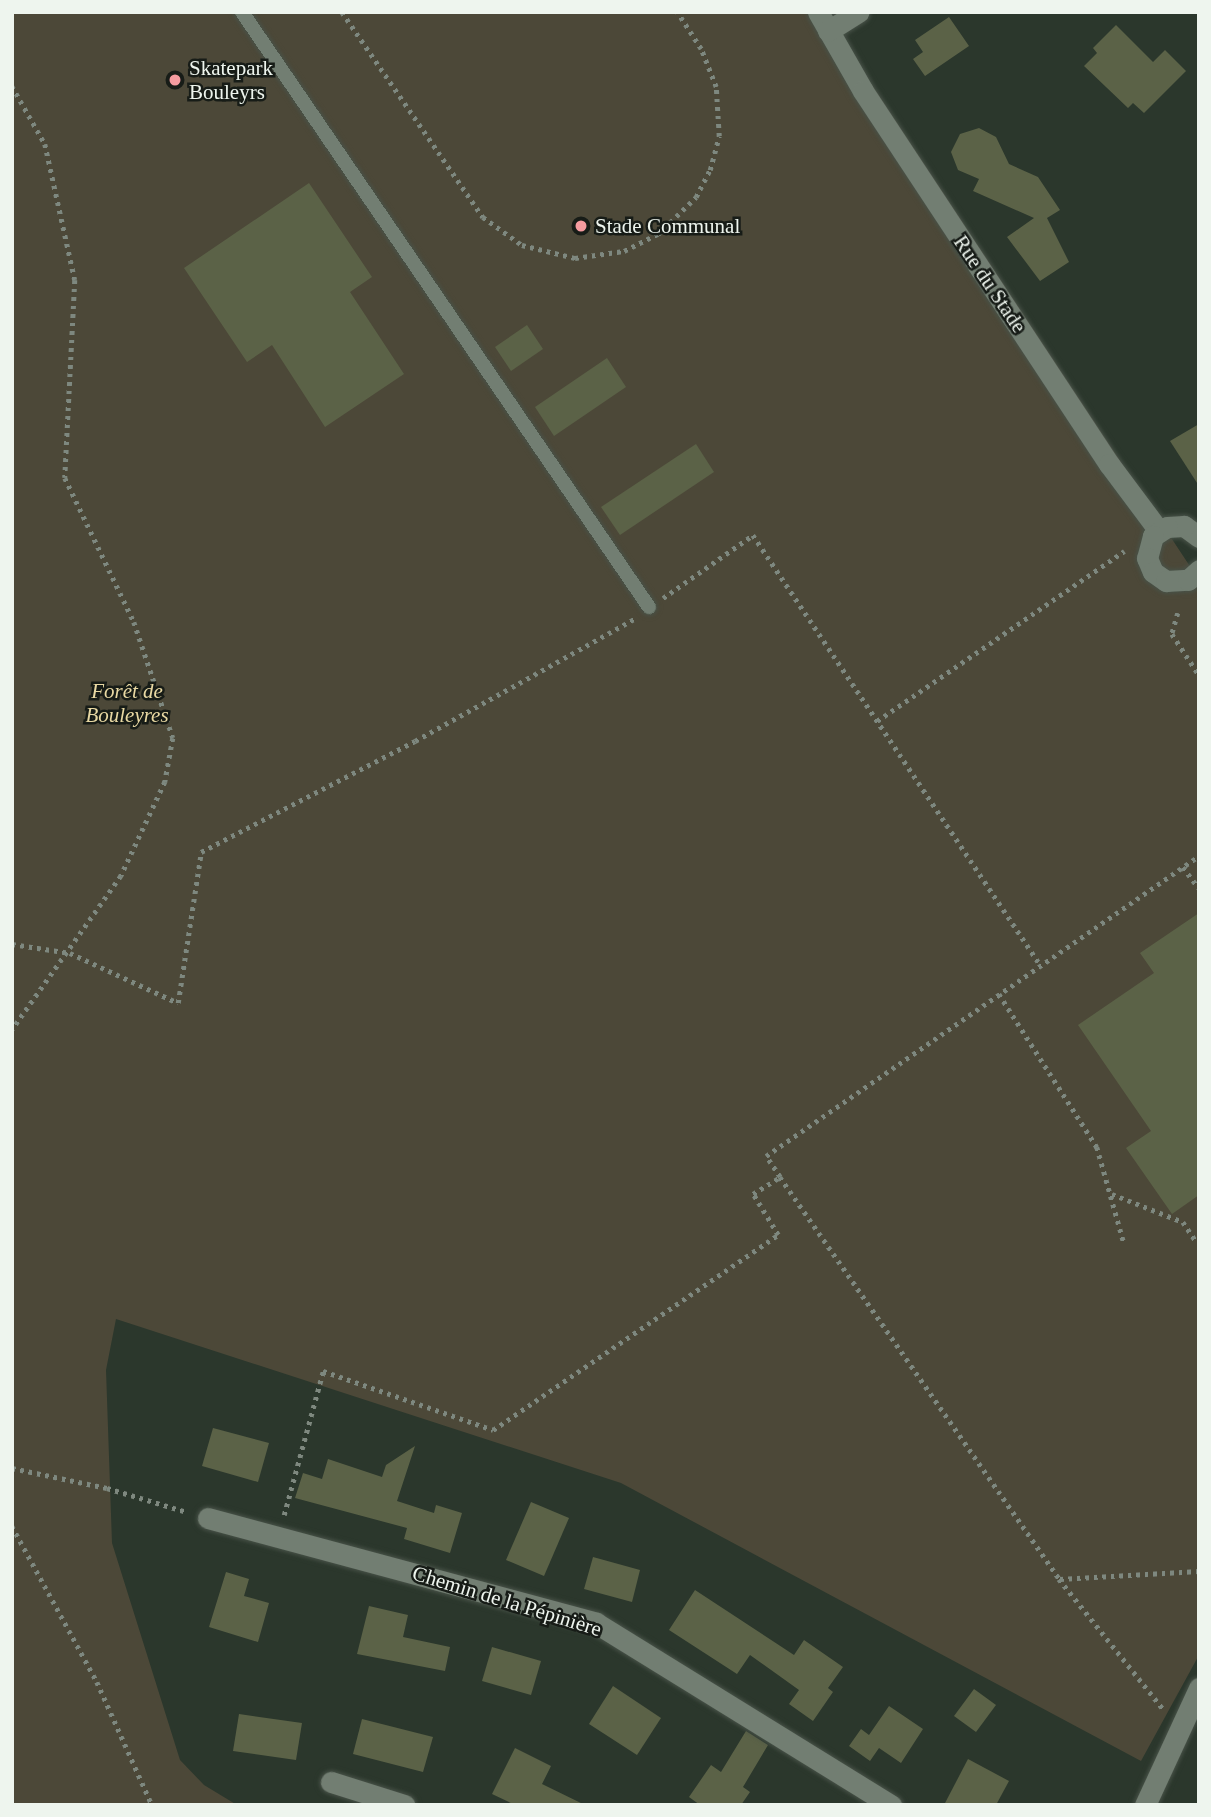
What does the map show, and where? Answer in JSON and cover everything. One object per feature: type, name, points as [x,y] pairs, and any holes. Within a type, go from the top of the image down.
[{"type":"street","name":"Rue du Stade","points":[[818,12],[951,226],[1159,531]]},
{"type":"street","points":[[828,32],[858,12]]},
{"type":"street","points":[[1195,582],[1166,581],[1149,565],[1149,543],[1159,531],[1184,526],[1199,537]]},
{"type":"street","name":"Chemin de la Pépinière","points":[[208,1518],[596,1623],[891,1805]]},
{"type":"street","points":[[1145,1805],[1199,1688]]},
{"type":"street","points":[[331,1782],[404,1805]]},
{"type":"lane","points":[[243,12],[649,607]]},
{"type":"path","points":[[342,12],[483,217],[522,245],[575,258],[624,251],[658,234],[696,197],[710,170],[719,135],[716,88],[701,49],[677,12]]},
{"type":"path","points":[[12,86],[45,144],[75,280],[65,478],[134,622],[173,738],[166,782],[121,876],[70,953],[12,1030]]},
{"type":"path","points":[[12,944],[70,953],[178,1003],[201,852],[619,631],[753,535],[1040,963]]},
{"type":"path","points":[[877,721],[1133,545]]},
{"type":"path","points":[[1178,613],[1172,635],[1199,674]]},
{"type":"path","points":[[1183,1727],[1059,1579],[766,1156],[1040,963],[1199,856]]},
{"type":"path","points":[[1183,867],[1199,888]]},
{"type":"path","points":[[999,994],[1097,1147],[1124,1243]]},
{"type":"path","points":[[278,1536],[323,1371],[493,1430],[778,1236],[754,1194],[780,1177]]},
{"type":"path","points":[[1111,1194],[1183,1222],[1195,1240]]},
{"type":"path","points":[[12,1468],[107,1488],[208,1518]]},
{"type":"path","points":[[12,1526],[97,1682],[152,1805]]},
{"type":"path","points":[[1059,1579],[1199,1571]]},
{"type":"green space","name":"Forêt de Bouleyres","points":[[12,12],[824,12],[1199,580],[1199,1655],[1141,1761],[621,1483],[116,1319],[106,1370],[112,1543],[180,1760],[204,1785],[237,1805],[12,1805]]},
{"type":"building","points":[[949,17],[969,46],[925,76],[913,59],[923,52],[915,40]]},
{"type":"building","points":[[1116,25],[1153,62],[1165,50],[1186,71],[1144,113],[1133,103],[1128,108],[1084,66],[1097,53],[1093,48]]},
{"type":"building","points":[[979,128],[996,137],[1009,164],[1038,177],[1060,210],[1047,218],[1069,262],[1040,281],[1007,237],[1034,218],[973,191],[979,179],[958,170],[951,152],[960,134]]},
{"type":"building","points":[[309,183],[372,277],[350,292],[404,374],[325,427],[272,345],[247,362],[184,268]]},
{"type":"building","points":[[527,325],[543,349],[511,371],[495,347]]},
{"type":"building","points":[[607,358],[626,387],[554,436],[535,407]]},
{"type":"building","points":[[1199,424],[1199,486],[1170,441]]},
{"type":"building","points":[[696,444],[714,472],[620,535],[601,507]]},
{"type":"building","points":[[1199,913],[1199,1195],[1172,1214],[1126,1148],[1151,1131],[1078,1025],[1154,973],[1140,953]]},
{"type":"building","points":[[213,1428],[269,1443],[258,1482],[202,1466]]},
{"type":"building","points":[[415,1446],[397,1501],[434,1513],[436,1505],[462,1513],[450,1553],[404,1539],[407,1528],[295,1498],[303,1473],[322,1479],[328,1459],[382,1477],[386,1465]]},
{"type":"building","points":[[531,1502],[569,1518],[544,1576],[506,1560]]},
{"type":"building","points":[[593,1557],[640,1570],[632,1602],[584,1589]]},
{"type":"building","points":[[226,1572],[249,1579],[244,1596],[269,1603],[258,1642],[209,1627]]},
{"type":"building","points":[[695,1590],[794,1655],[804,1640],[843,1667],[828,1688],[833,1692],[813,1721],[789,1704],[799,1690],[750,1655],[737,1674],[669,1630]]},
{"type":"building","points":[[369,1606],[408,1615],[403,1637],[450,1647],[445,1671],[357,1654]]},
{"type":"building","points":[[492,1647],[541,1661],[531,1695],[482,1681]]},
{"type":"building","points":[[613,1686],[661,1718],[637,1755],[589,1724]]},
{"type":"building","points":[[974,1689],[996,1705],[976,1732],[954,1716]]},
{"type":"building","points":[[889,1706],[923,1729],[901,1763],[879,1748],[870,1761],[849,1746],[861,1729],[869,1735]]},
{"type":"building","points":[[239,1714],[302,1723],[296,1760],[233,1751]]},
{"type":"building","points":[[362,1719],[433,1737],[423,1772],[353,1754]]},
{"type":"building","points":[[746,1731],[768,1745],[743,1787],[750,1792],[741,1805],[700,1805],[689,1797],[711,1765],[721,1772]]},
{"type":"building","points":[[515,1748],[551,1766],[542,1784],[585,1805],[515,1805],[492,1794]]},
{"type":"building","points":[[968,1759],[1009,1781],[996,1805],[944,1805]]},
{"type":"place","name":"Skatepark Bouleyrs","points":[[175,80]]},
{"type":"place","name":"Stade Communal","points":[[581,226]]}]
